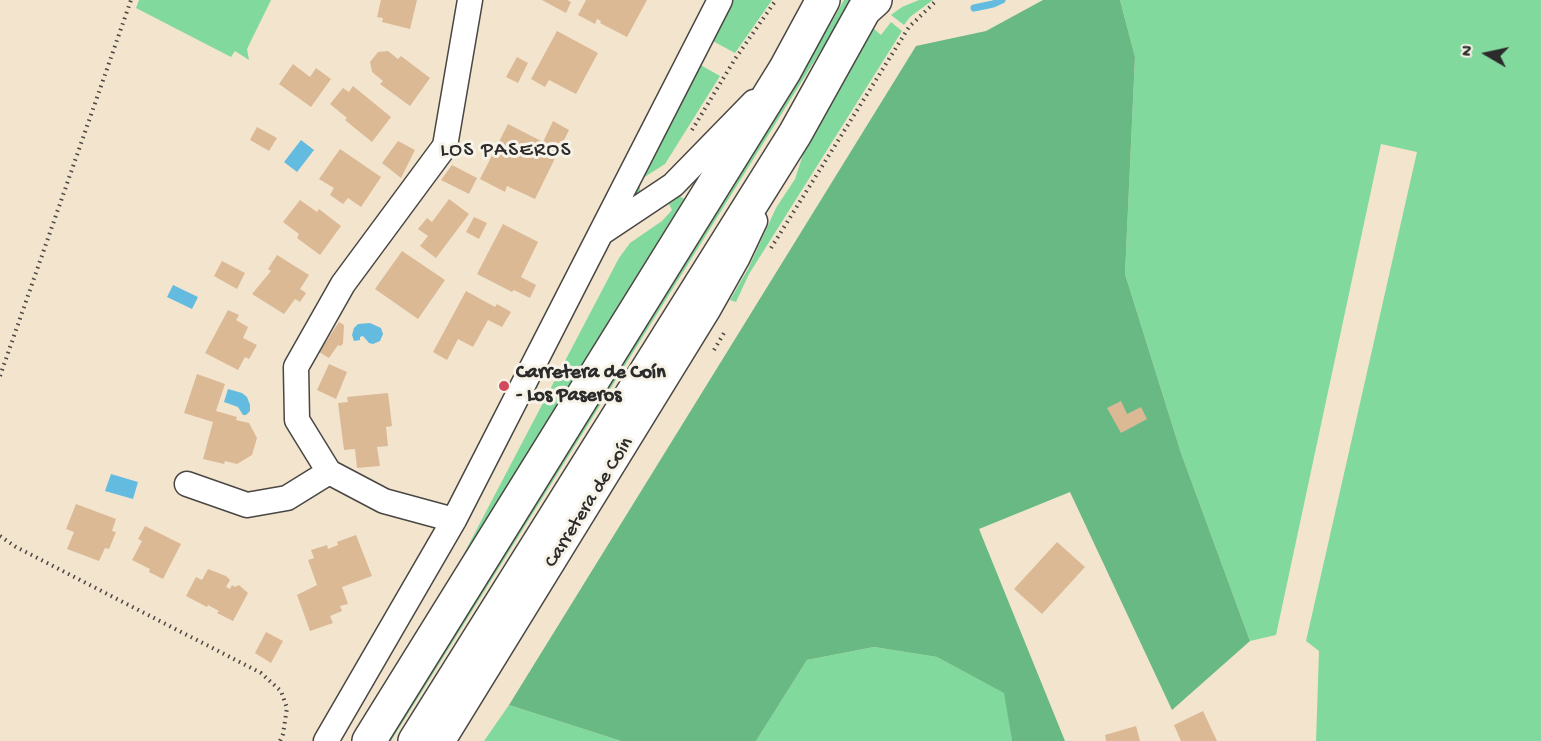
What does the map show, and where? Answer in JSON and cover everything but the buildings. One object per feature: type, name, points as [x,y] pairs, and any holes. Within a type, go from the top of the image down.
[{"type":"main road","points":[[369,741],[785,70],[823,0]]},
{"type":"main road","points":[[415,741],[795,134],[864,10],[875,0]]},
{"type":"street","points":[[454,520],[384,501],[329,472],[297,420],[296,367],[343,284],[445,146],[471,0]]},
{"type":"street","points":[[326,741],[454,520],[720,0]]},
{"type":"street","points":[[602,233],[673,185],[785,70]]},
{"type":"street","name":"Carretera de Coín","points":[[443,741],[707,312],[738,257],[795,134]]},
{"type":"street","points":[[187,484],[247,506],[286,498],[329,472]]},
{"type":"path","points":[[0,376],[131,0]]},
{"type":"path","points":[[0,536],[16,547],[261,674],[281,691],[287,708],[280,741]]},
{"type":"green space","points":[[139,0],[271,0],[247,49],[249,60],[235,51],[231,57],[136,8]]},
{"type":"green space","points":[[730,0],[772,0],[735,53],[709,39]]},
{"type":"green space","points":[[844,0],[855,0],[835,28],[391,741],[385,741],[831,23]]},
{"type":"green space","points":[[919,0],[933,0],[910,17],[904,25],[891,15],[902,7]]},
{"type":"green space","points":[[1043,0],[1120,0],[1135,57],[1125,274],[1181,453],[1250,641],[1172,710],[1070,492],[979,529],[1065,741],[1012,741],[1004,693],[937,657],[874,647],[807,660],[756,741],[621,741],[509,705],[916,46],[986,31]]},
{"type":"green space","points":[[1120,0],[1541,0],[1541,741],[1316,741],[1319,651],[1306,641],[1417,152],[1381,144],[1276,635],[1250,641],[1181,453],[1125,274],[1135,57]]},
{"type":"green space","points":[[891,22],[902,31],[749,274],[736,302],[730,300],[748,269],[776,208],[795,179],[813,124],[872,27],[881,35]]},
{"type":"green space","points":[[697,63],[720,76],[665,164],[643,178],[640,194],[621,205]]},
{"type":"green space","points":[[680,196],[684,199],[458,565],[619,258],[630,243],[662,221],[672,210],[669,204]]},
{"type":"green space","points":[[874,647],[937,657],[1005,693],[1012,741],[756,741],[807,660]]},
{"type":"green space","points":[[509,705],[621,741],[484,741]]},
{"type":"water","points":[[301,140],[314,150],[297,172],[284,162]]},
{"type":"water","points":[[173,285],[198,297],[192,309],[167,297]]},
{"type":"water","points":[[370,323],[381,328],[383,334],[380,341],[369,343],[363,336],[360,340],[354,341],[352,335],[354,328],[358,324]]},
{"type":"water","points":[[228,389],[247,397],[250,411],[246,415],[243,415],[238,407],[224,402]]},
{"type":"water","points":[[111,474],[138,482],[133,499],[105,491]]},
{"type":"waterway","points":[[974,8],[1002,0]]},
{"type":"place","name":"Carretera de Coín - Los Paseros","points":[[504,386]]},
{"type":"district","name":"LOS PASEROS","points":[[506,152]]}]
